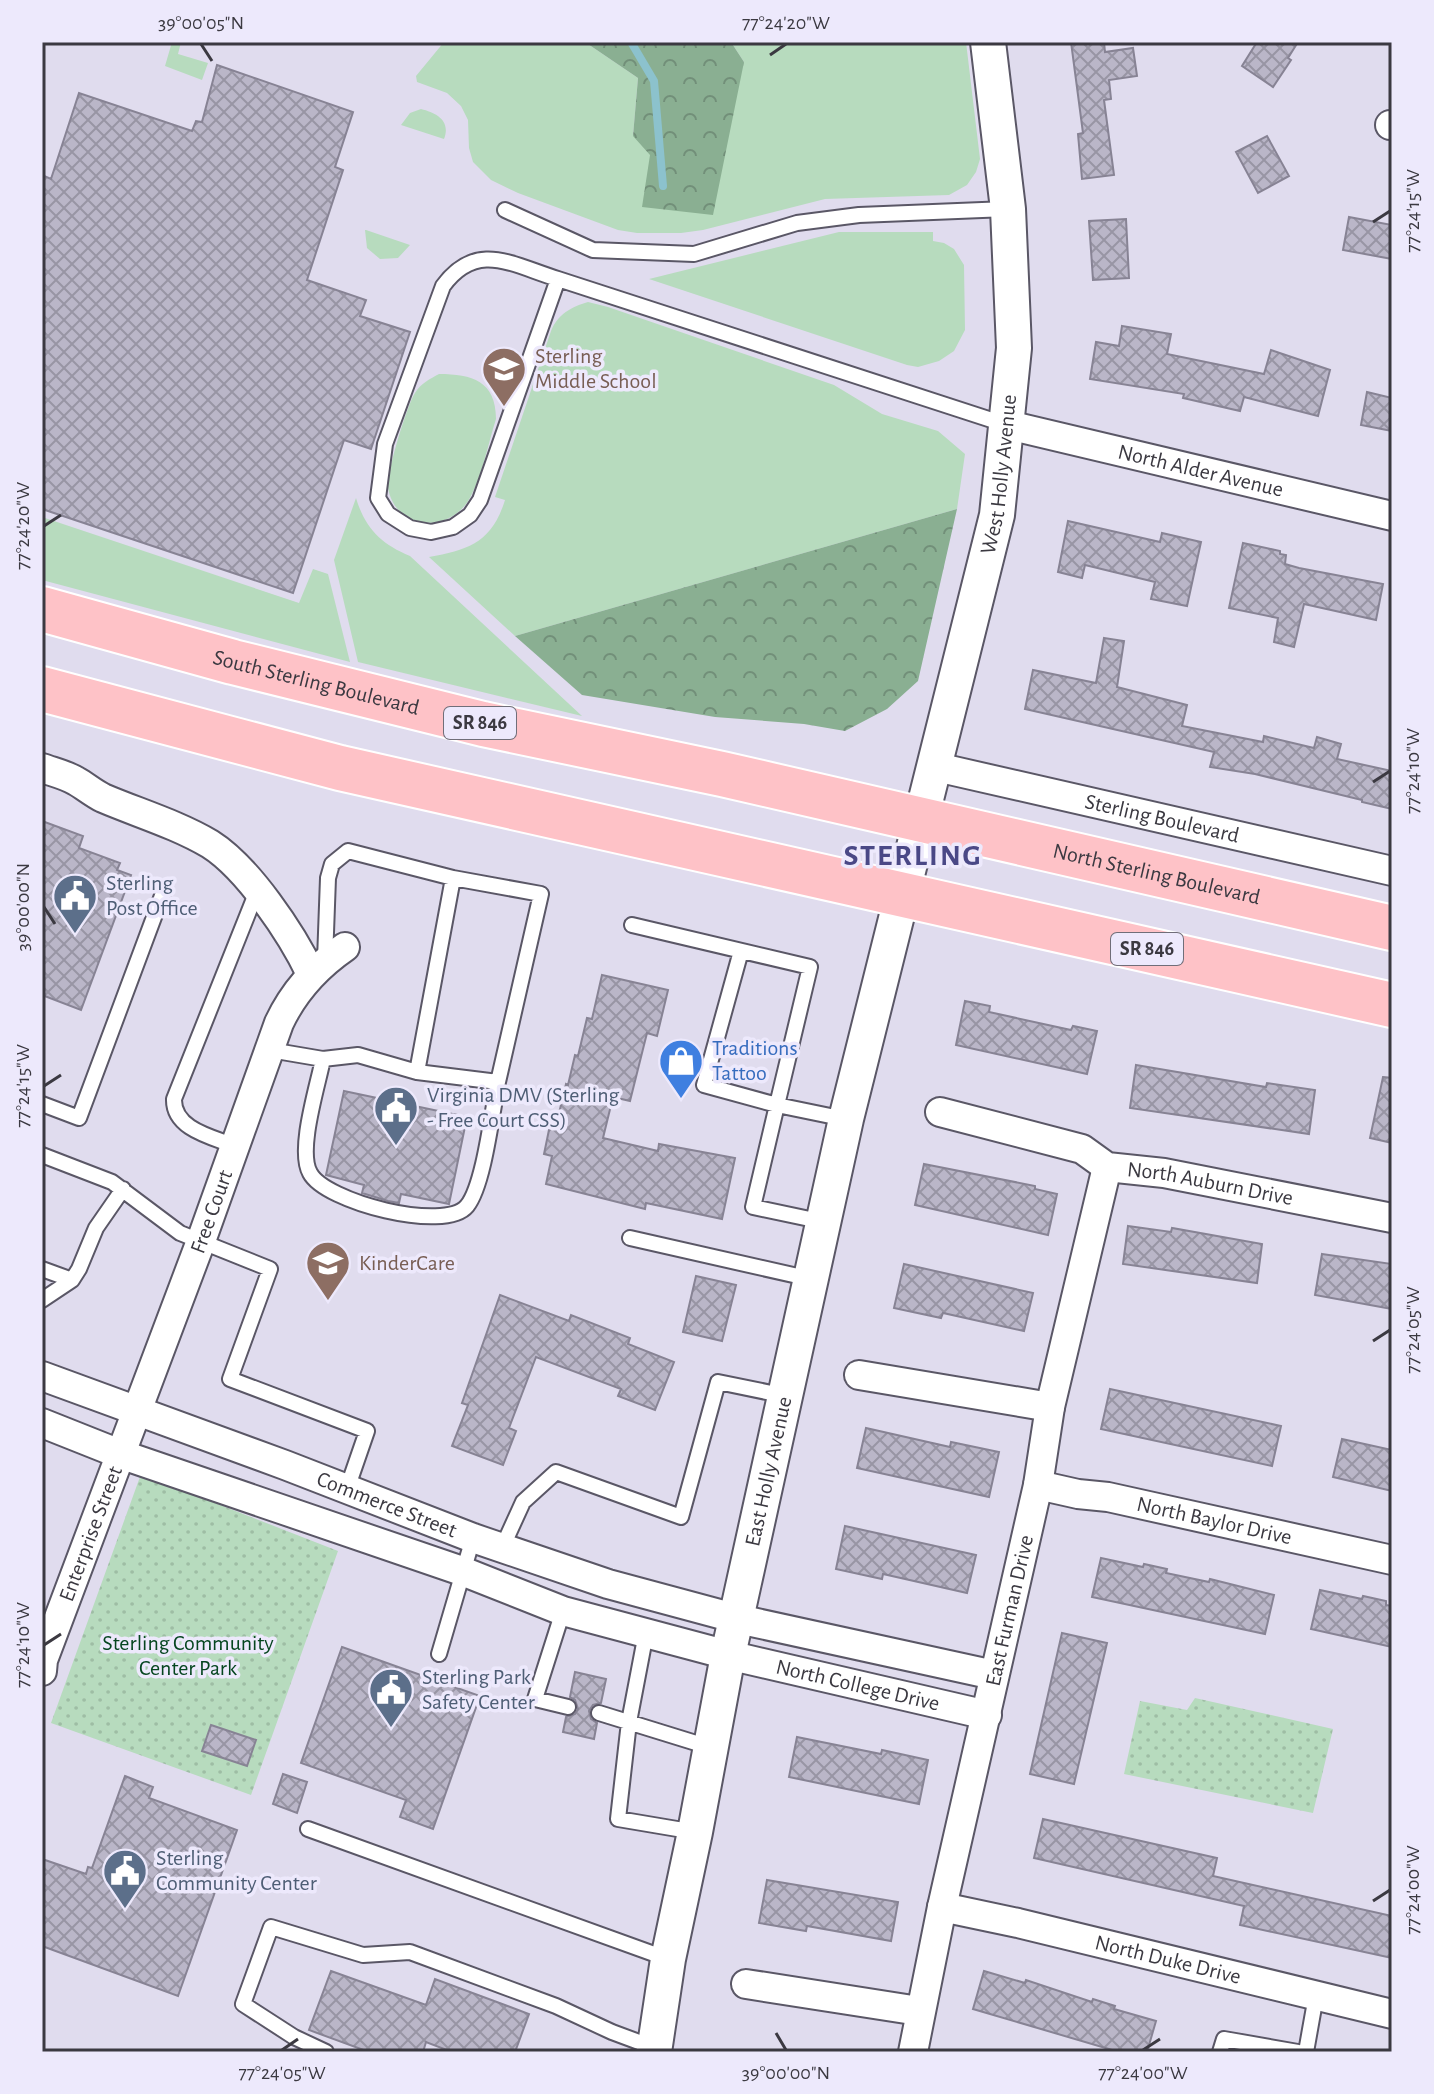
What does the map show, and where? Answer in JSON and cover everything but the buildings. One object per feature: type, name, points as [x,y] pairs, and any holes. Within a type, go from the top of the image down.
[{"type":"main road","name":"South Sterling Boulevard","points":[[42,609],[233,662],[483,724],[722,774],[922,821]]},
{"type":"main road","name":"SR 846","points":[[42,689],[340,768],[1392,1005]]},
{"type":"main road","name":"North Sterling Boulevard","points":[[922,821],[1392,928]]},
{"type":"street","name":"West Holly Avenue","points":[[902,895],[997,515],[1008,425],[1014,348],[1008,209],[988,42]]},
{"type":"street","name":"North Alder Avenue","points":[[1008,425],[1392,516]]},
{"type":"street","name":"Sterling Boulevard","points":[[932,766],[1392,871]]},
{"type":"street","points":[[42,768],[74,780],[99,796],[169,823],[211,845],[238,869],[295,942],[327,961]]},
{"type":"street","name":"East Holly Avenue","points":[[655,2050],[668,1959],[728,1655],[846,1119],[902,895]]},
{"type":"street","name":"Free Court","points":[[120,1454],[284,1011],[327,961]]},
{"type":"street","name":"North Auburn Drive","points":[[940,1112],[1082,1149],[1107,1167],[1179,1176],[1392,1218]]},
{"type":"street","name":"East Furman Drive","points":[[913,2052],[919,2011],[1038,1485],[1050,1407],[1107,1167]]},
{"type":"street","points":[[859,1375],[1050,1407]]},
{"type":"street","name":"Commerce Street","points":[[42,1376],[473,1538],[608,1584],[738,1619]]},
{"type":"street","name":"Commerce Street","points":[[42,1423],[120,1454],[462,1571],[563,1611],[728,1655]]},
{"type":"street","name":"Enterprise Street","points":[[42,1671],[42,1660],[120,1454]]},
{"type":"street","name":"North Baylor Drive","points":[[1038,1485],[1108,1497],[1392,1560]]},
{"type":"street","name":"North College Drive","points":[[738,1619],[994,1675]]},
{"type":"street","name":"North College Drive","points":[[728,1655],[987,1715]]},
{"type":"street","name":"North Duke Drive","points":[[942,1907],[1392,2014]]},
{"type":"street","points":[[746,1984],[919,2011]]},
{"type":"lane","points":[[505,210],[593,250],[694,254],[797,223],[859,215],[1008,209]]},
{"type":"lane","points":[[558,279],[480,500],[470,515],[453,527],[431,532],[410,528],[388,514],[378,498],[385,444],[443,286],[453,271],[468,261],[489,258],[558,279],[1008,425]]},
{"type":"lane","points":[[323,1059],[305,1150],[310,1174],[328,1190],[352,1202],[443,1218],[466,1208],[477,1185],[541,894],[453,878],[355,851],[342,854],[332,864],[328,878],[327,961]]},
{"type":"lane","points":[[417,1072],[453,878]]},
{"type":"lane","points":[[235,1146],[183,1123],[173,1108],[257,891]]},
{"type":"lane","points":[[42,1104],[79,1118],[163,893]]},
{"type":"lane","points":[[632,925],[810,967],[753,1207],[824,1222]]},
{"type":"lane","points":[[741,951],[704,1085],[777,1105],[846,1119]]},
{"type":"lane","points":[[270,1050],[323,1059],[358,1055],[417,1072],[498,1082]]},
{"type":"lane","points":[[42,1155],[91,1172],[123,1189],[172,1227],[270,1269],[230,1379],[367,1431],[347,1489]]},
{"type":"lane","points":[[43,1295],[66,1285],[79,1269],[96,1228],[123,1189]]},
{"type":"lane","points":[[630,1238],[811,1279]]},
{"type":"lane","points":[[42,1269],[66,1285]]},
{"type":"lane","points":[[502,1548],[523,1502],[556,1472],[681,1517],[718,1382],[786,1396]]},
{"type":"lane","points":[[439,1654],[473,1538]]},
{"type":"lane","points":[[563,1611],[535,1699],[568,1707]]},
{"type":"lane","points":[[646,1633],[629,1722],[618,1819],[695,1832]]},
{"type":"lane","points":[[599,1713],[711,1748]]},
{"type":"lane","points":[[308,1829],[668,1959]]},
{"type":"lane","points":[[326,2052],[294,2037],[243,2004],[271,1927],[363,1955],[410,1952],[556,2006],[655,2050]]},
{"type":"lane","points":[[1306,2052],[1316,1996]]},
{"type":"lane","points":[[1220,2052],[1224,2039],[1298,2052]]},
{"type":"green space","points":[[172,42],[181,42],[178,54],[208,63],[202,80],[165,66]]},
{"type":"green space","points":[[444,42],[585,42],[638,78],[633,136],[744,62],[731,42],[966,42],[980,159],[967,185],[949,195],[825,199],[681,233],[618,230],[518,193],[491,180],[473,162],[468,120],[461,106],[447,93],[417,82],[416,76]]},
{"type":"green space","points":[[585,42],[731,42],[744,62],[713,215],[642,207],[650,155],[633,136],[638,78]]},
{"type":"green space","points":[[421,109],[441,119],[446,127],[444,139],[401,125],[410,113]]},
{"type":"green space","points":[[365,230],[410,245],[398,258],[380,259],[367,248]]},
{"type":"green space","points":[[839,232],[933,232],[933,241],[954,249],[964,265],[965,330],[954,351],[939,361],[918,367],[907,365],[649,279]]},
{"type":"green space","points":[[588,302],[834,385],[882,414],[938,431],[965,454],[957,509],[515,636],[429,557],[467,547],[486,535],[493,526],[505,500],[495,497],[551,331],[566,312]]},
{"type":"green space","points":[[439,374],[462,376],[480,382],[492,396],[496,419],[471,496],[451,517],[425,523],[413,520],[393,503],[388,481],[411,400],[420,387]]},
{"type":"green space","points":[[356,498],[364,518],[376,534],[410,556],[582,716],[358,662],[334,560]]},
{"type":"green space","points":[[957,509],[918,681],[887,709],[845,731],[804,724],[715,717],[582,695],[515,636]]},
{"type":"green space","points":[[42,517],[299,603],[313,569],[328,574],[350,662],[42,580]]},
{"type":"green space","name":"Sterling Community Center Park","points":[[141,1474],[338,1551],[251,1795],[51,1723]]},
{"type":"green space","points":[[1195,1698],[1333,1729],[1313,1813],[1124,1774],[1140,1701],[1187,1710]]},
{"type":"waterway","points":[[631,42],[654,81],[663,186]]},
{"type":"place","name":"Sterling Middle School","points":[[504,408]]},
{"type":"place","name":"Sterling Post Office","points":[[75,935]]},
{"type":"place","name":"Traditions Tattoo","points":[[681,1100]]},
{"type":"place","name":"Virginia DMV (Sterling - Free Court CSS)","points":[[396,1147]]},
{"type":"place","name":"KinderCare","points":[[328,1302]]},
{"type":"place","name":"Sterling Park Safety Center","points":[[391,1729]]},
{"type":"place","name":"Sterling Community Center","points":[[125,1910]]},
{"type":"district","name":"STERLING","points":[[913,856]]}]
